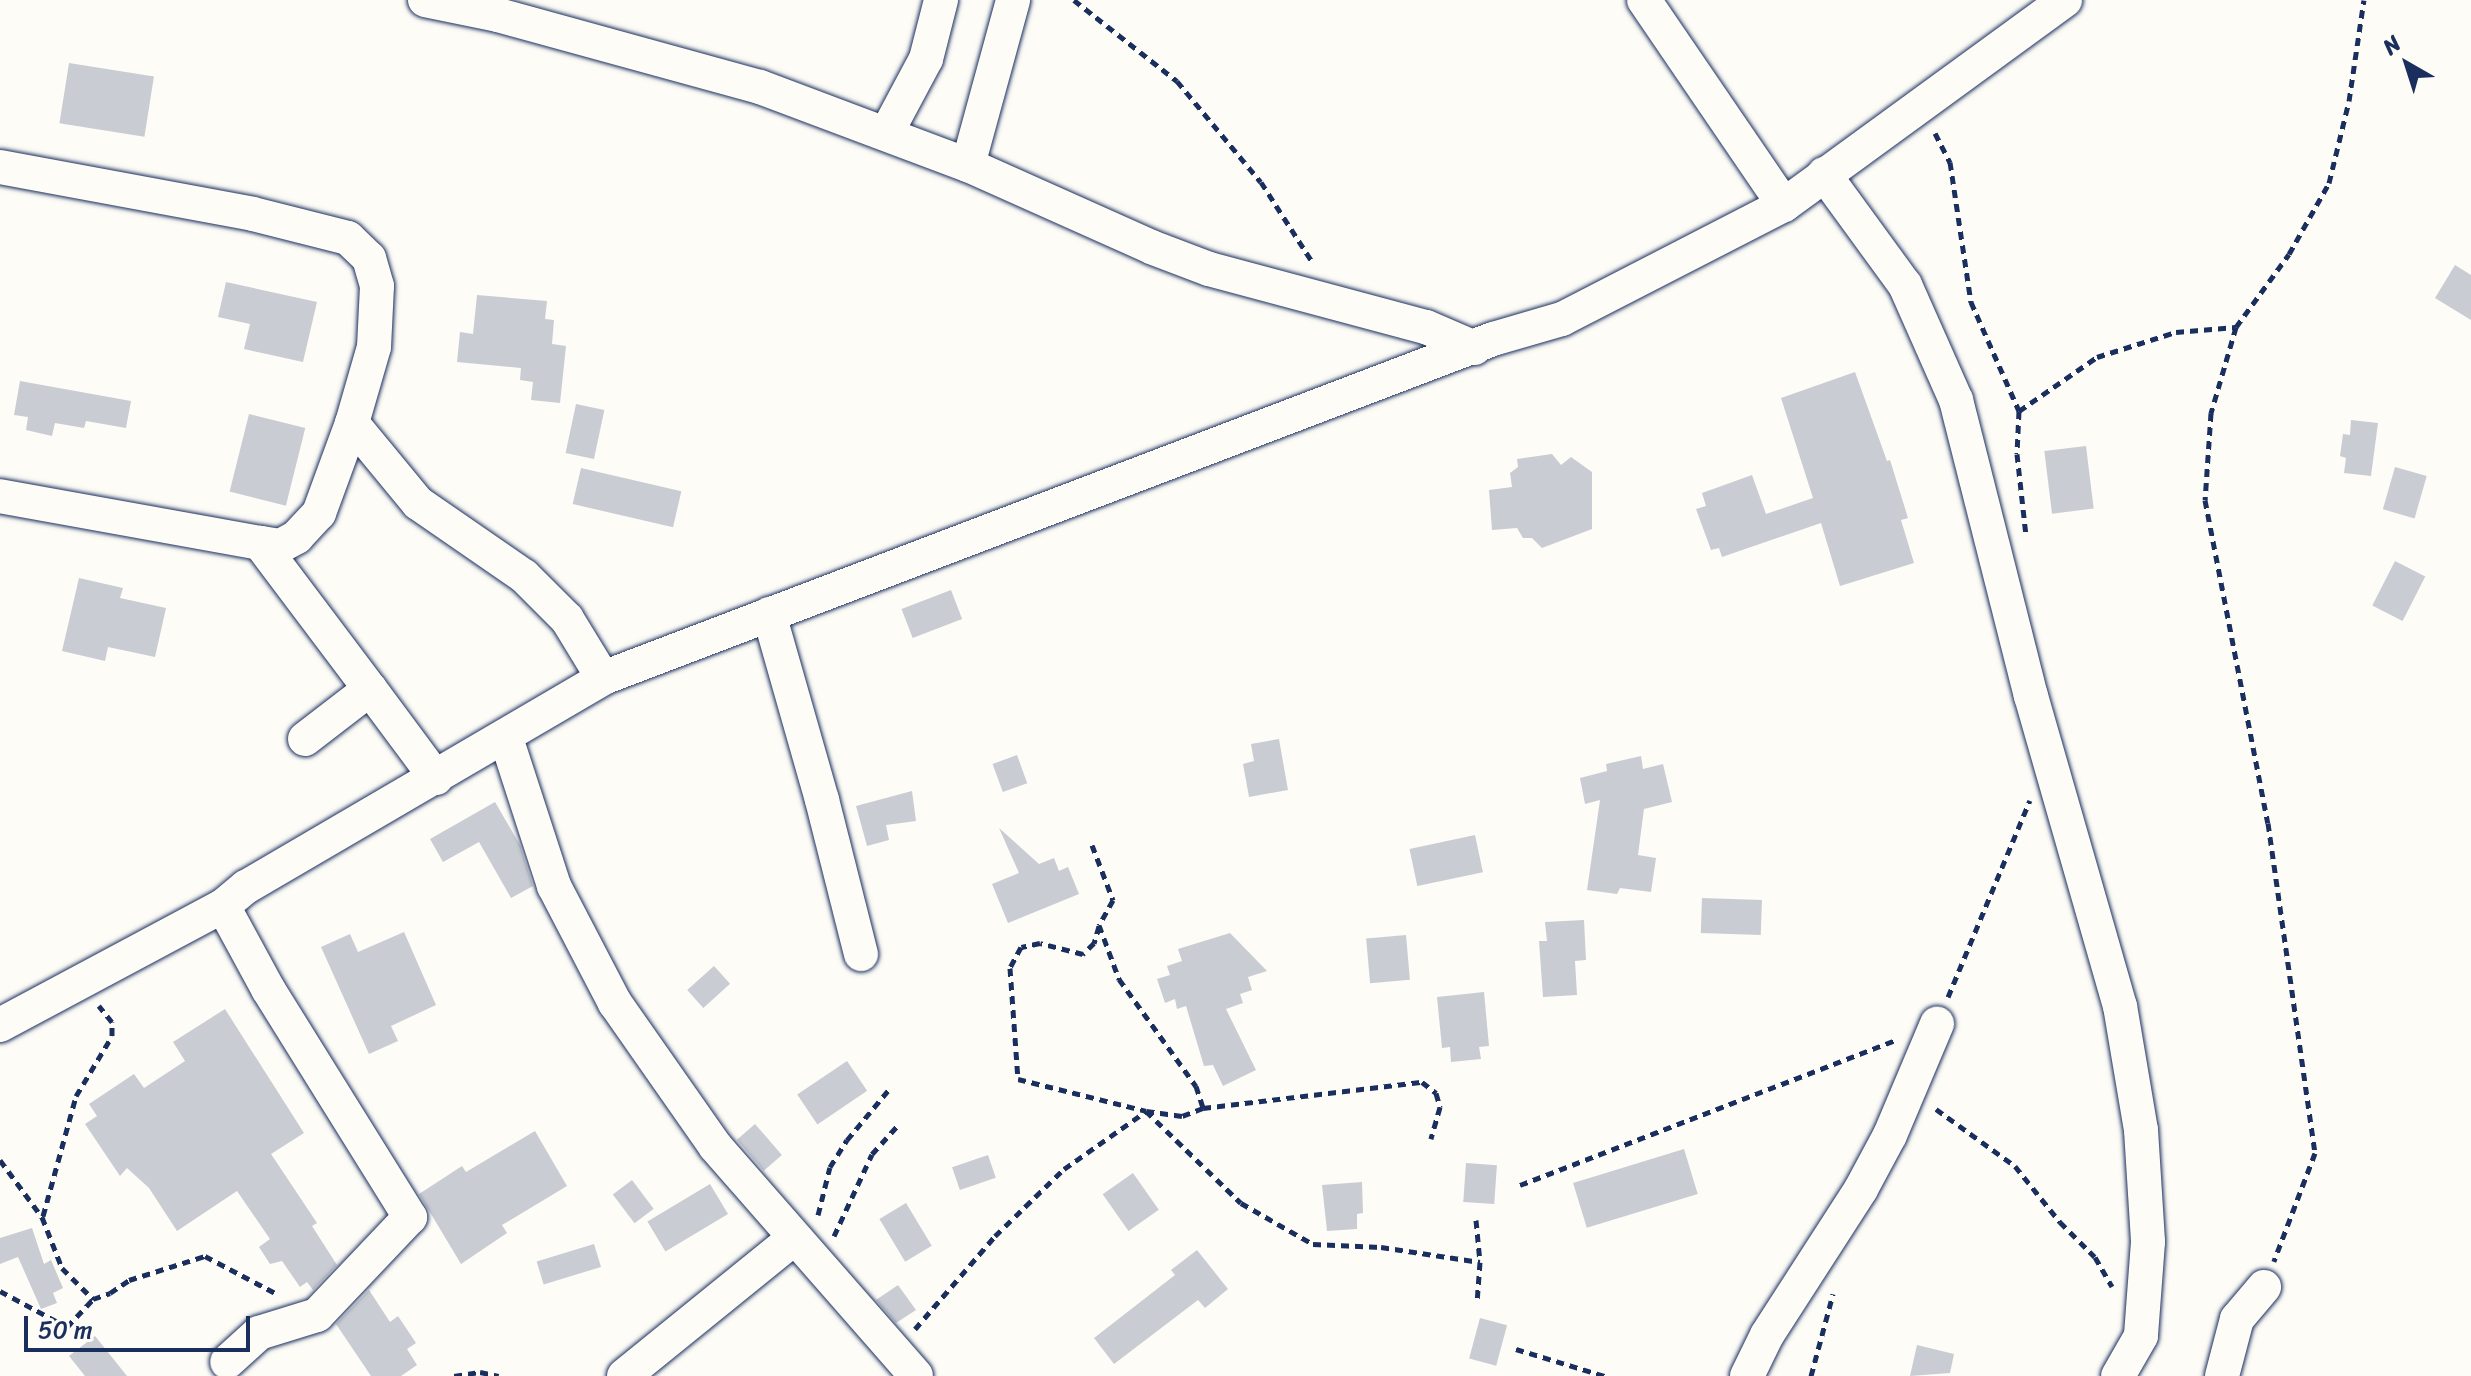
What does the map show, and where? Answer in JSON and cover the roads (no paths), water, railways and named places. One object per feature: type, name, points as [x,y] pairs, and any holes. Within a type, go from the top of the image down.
[{"type":"street","points":[[425,0],[617,46],[760,87],[887,132],[1151,247],[1209,269],[1426,327],[1475,348]]},
{"type":"street","points":[[887,132],[926,59],[941,0]]},
{"type":"street","points":[[968,165],[1013,0]]},
{"type":"street","points":[[1644,0],[1784,205]]},
{"type":"street","points":[[0,1025],[223,906],[246,887],[506,738],[603,678],[1493,339],[1562,319],[1784,205],[1919,103],[2065,0]]},
{"type":"street","points":[[0,167],[253,214],[348,238],[369,258],[377,286],[374,347],[352,423],[319,513],[297,537],[280,546],[0,496]]},
{"type":"street","points":[[1824,174],[1905,285],[1956,400],[2054,772],[2120,1006],[2141,1130],[2148,1242],[2141,1336],[2118,1376]]},
{"type":"street","points":[[352,423],[418,503],[524,576],[567,619],[603,678]]},
{"type":"street","points":[[260,543],[436,778]]},
{"type":"street","points":[[769,614],[822,800],[861,954]]},
{"type":"street","points":[[305,739],[370,689]]},
{"type":"street","points":[[506,738],[554,886],[615,1003],[715,1146],[905,1364]]},
{"type":"street","points":[[223,906],[268,989],[410,1217],[317,1315],[259,1333],[227,1362]]},
{"type":"street","points":[[1747,1376],[1767,1335],[1861,1189],[1890,1135],[1937,1024]]},
{"type":"street","points":[[624,1376],[807,1255]]},
{"type":"street","points":[[2222,1376],[2237,1319],[2264,1287]]}]
